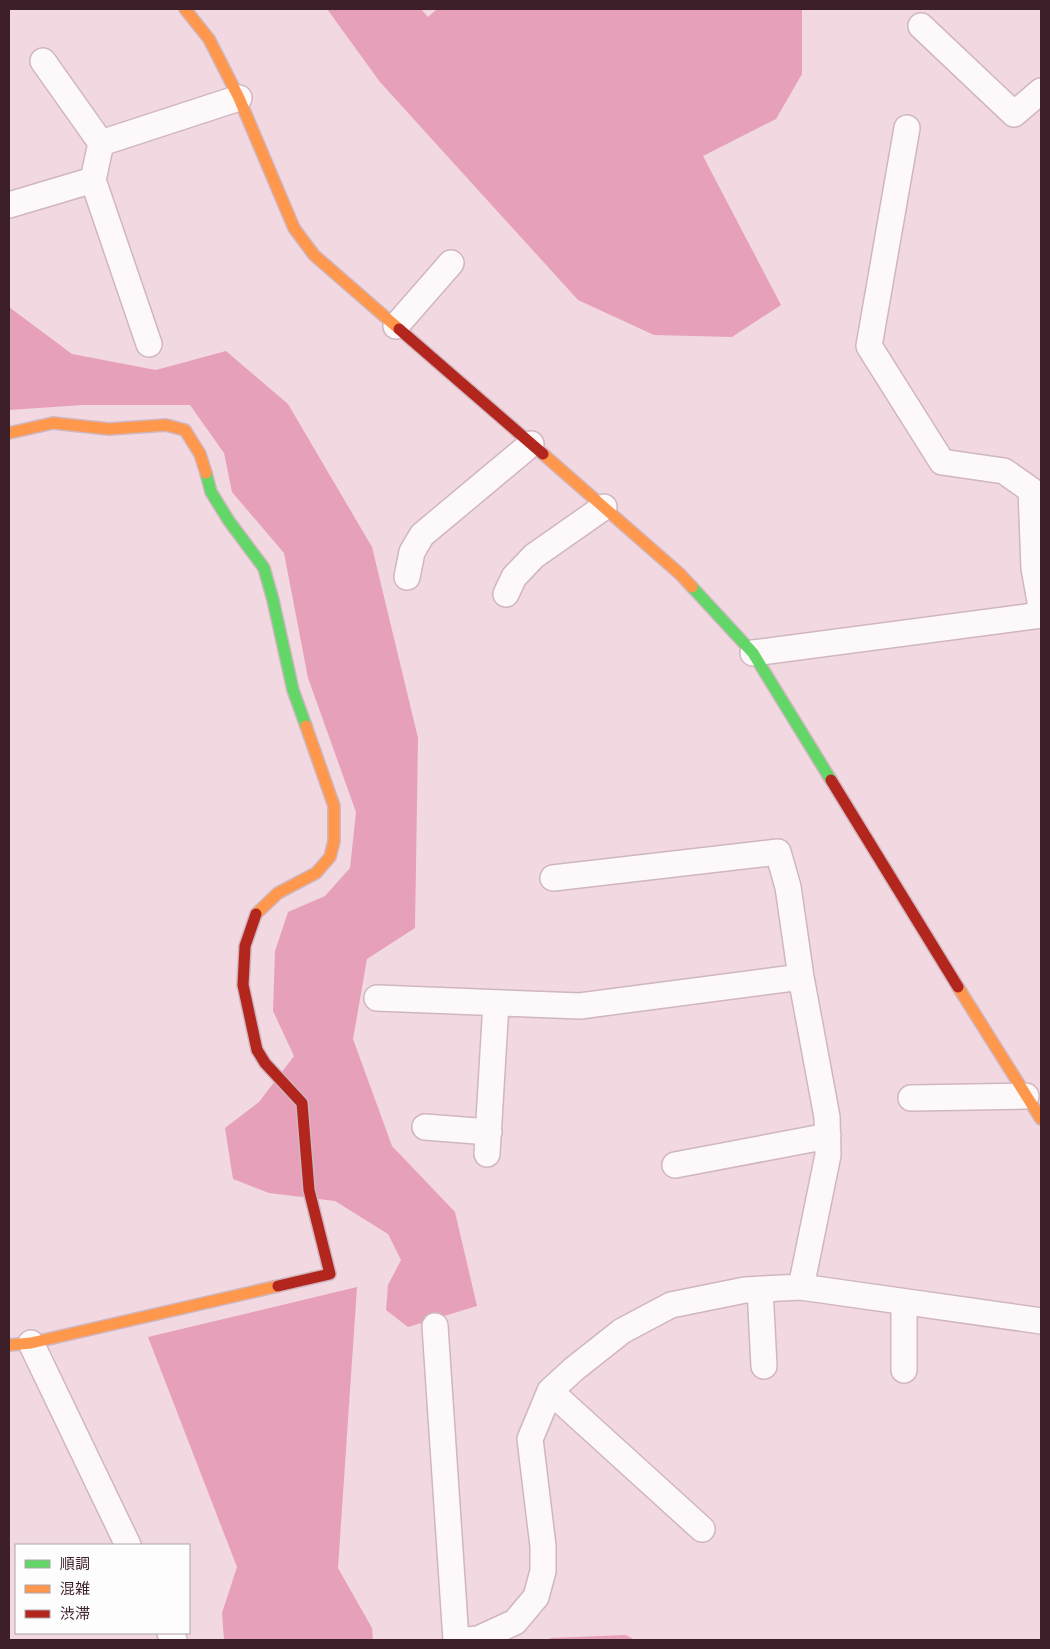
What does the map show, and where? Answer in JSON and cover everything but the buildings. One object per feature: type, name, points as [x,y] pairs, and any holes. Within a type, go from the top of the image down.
[{"type":"street","points":[[186,9],[209,39],[239,98],[294,228],[314,255],[680,574],[753,653],[973,1012],[1041,1119]]},
{"type":"street","points":[[921,26],[1014,114],[1041,91]]},
{"type":"street","points":[[43,61],[101,143],[93,180],[149,344]]},
{"type":"street","points":[[101,143],[239,98]]},
{"type":"street","points":[[907,128],[868,346],[942,462],[1004,471],[1031,490],[1034,568],[1041,607]]},
{"type":"street","points":[[9,206],[93,180]]},
{"type":"street","points":[[396,326],[451,263]]},
{"type":"street","points":[[9,433],[54,423],[109,430],[166,425],[185,430],[200,454],[211,492],[229,521],[264,568],[293,690],[334,806],[334,841],[330,857],[316,873],[278,893],[255,915],[245,946],[242,985],[257,1050],[264,1063],[302,1103],[309,1190],[330,1274],[20,1344],[127,1544]]},
{"type":"street","points":[[407,577],[412,552],[422,535],[531,444]]},
{"type":"street","points":[[506,594],[514,577],[534,556],[604,507]]},
{"type":"street","points":[[753,653],[1041,615]]},
{"type":"street","points":[[553,878],[778,852],[788,887],[801,977],[827,1118],[828,1136],[828,1155],[801,1287]]},
{"type":"street","points":[[377,998],[580,1006],[801,977]]},
{"type":"street","points":[[425,1127],[488,1143],[496,1002]]},
{"type":"street","points":[[911,1098],[1026,1096]]},
{"type":"street","points":[[675,1166],[828,1136]]},
{"type":"street","points":[[467,1640],[478,1639],[515,1622],[536,1597],[543,1571],[543,1546],[530,1439],[550,1391],[574,1369],[622,1331],[671,1305],[745,1290],[801,1287],[1041,1322]]},
{"type":"street","points":[[760,1289],[764,1366]]},
{"type":"street","points":[[904,1302],[904,1370]]},
{"type":"street","points":[[434,1326],[456,1640]]},
{"type":"street","points":[[550,1391],[702,1529]]},
{"type":"shaded area","points":[[327,9],[421,9],[428,17],[437,9],[802,9],[802,74],[776,119],[703,156],[781,305],[732,337],[654,335],[578,300],[380,82]]},
{"type":"shaded area","points":[[9,307],[72,354],[156,370],[226,351],[288,404],[372,547],[418,738],[415,928],[367,959],[353,1039],[392,1146],[455,1212],[477,1306],[408,1327],[386,1310],[388,1285],[401,1260],[388,1234],[335,1201],[269,1193],[233,1179],[225,1128],[259,1102],[294,1056],[273,1011],[275,951],[288,912],[325,896],[350,868],[356,812],[308,678],[284,553],[232,492],[224,453],[190,405],[83,405],[9,410]]},
{"type":"shaded area","points":[[357,1287],[338,1568],[372,1628],[373,1640],[224,1640],[222,1613],[237,1567],[148,1337]]},
{"type":"shaded area","points":[[626,1635],[635,1640],[550,1640],[550,1638]]},
{"type":"traffic: fast","points":[[206,473],[211,492],[229,521],[264,568],[293,690],[306,726]]},
{"type":"traffic: fast","points":[[692,587],[753,653],[831,780]]},
{"type":"traffic: slow","points":[[185,9],[209,39],[239,98],[294,228],[314,255],[399,329]]},
{"type":"traffic: slow","points":[[9,433],[53,423],[109,429],[166,425],[185,430],[200,454],[206,473]]},
{"type":"traffic: slow","points":[[543,454],[680,574],[692,587]]},
{"type":"traffic: slow","points":[[256,914],[278,893],[316,873],[330,857],[334,841],[334,806],[306,726]]},
{"type":"traffic: slow","points":[[958,987],[1041,1119]]},
{"type":"traffic: slow","points":[[9,1345],[31,1343],[278,1286]]},
{"type":"traffic: jam","points":[[399,329],[543,454]]},
{"type":"traffic: jam","points":[[831,780],[958,987]]},
{"type":"traffic: jam","points":[[256,914],[245,946],[243,985],[257,1050],[265,1063],[302,1103],[309,1190],[330,1274],[278,1286]]}]
